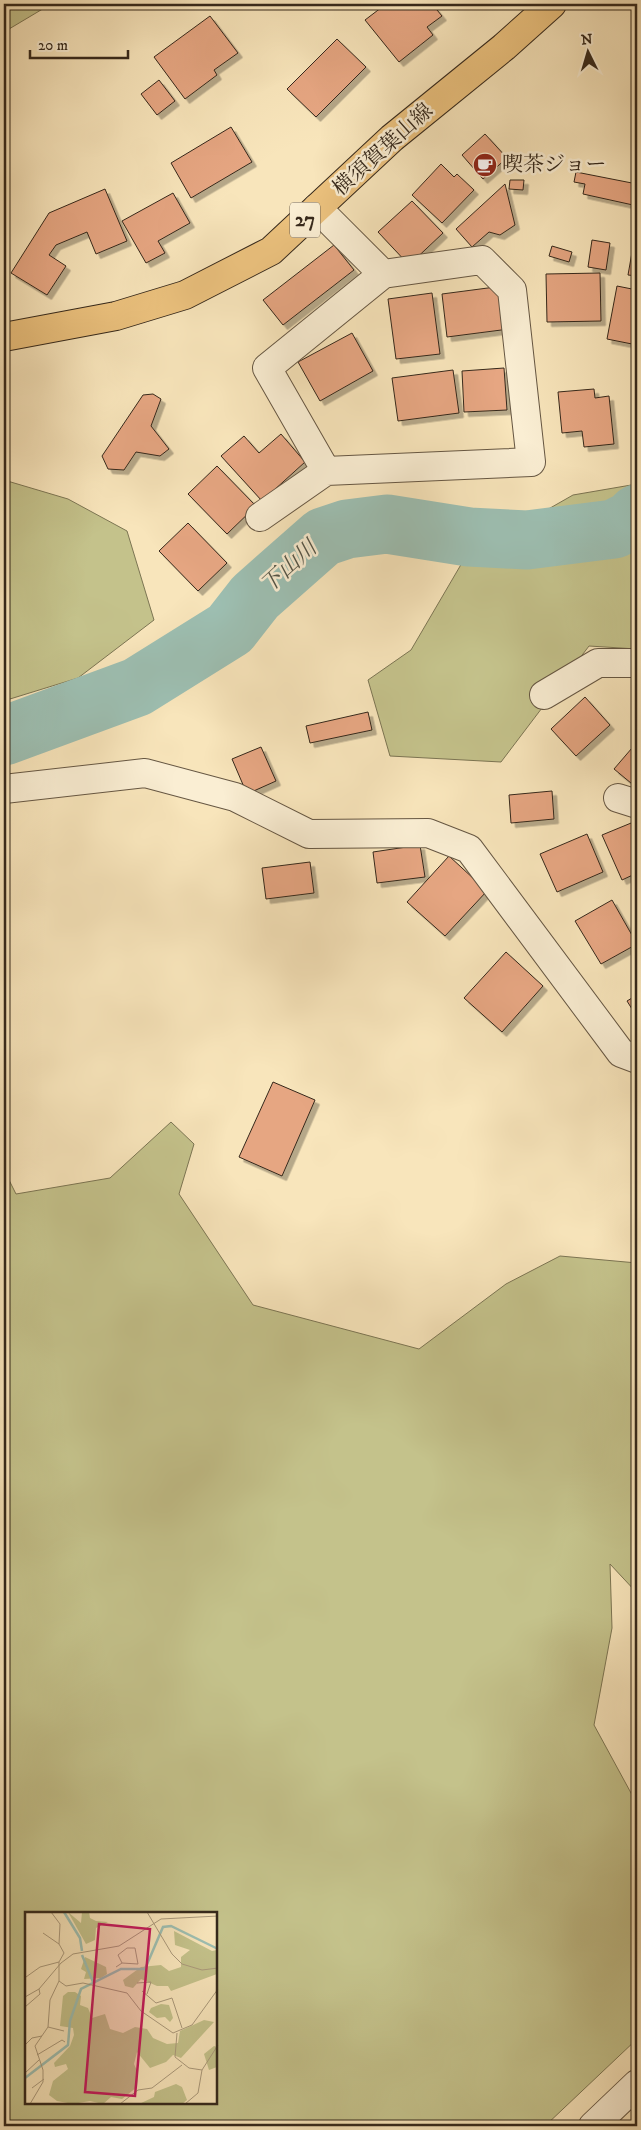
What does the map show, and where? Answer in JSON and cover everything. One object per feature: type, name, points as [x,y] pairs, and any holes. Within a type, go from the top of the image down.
[{"type":"main road","name":"横須賀葉山線","points":[[4,337],[116,316],[185,295],[271,251],[392,138],[504,47],[552,4]]},
{"type":"street","points":[[317,208],[383,274]]},
{"type":"street","points":[[260,517],[326,471],[531,462],[512,290],[482,260],[383,274],[267,368],[326,471]]},
{"type":"street","points":[[544,695],[598,663],[637,664]]},
{"type":"street","points":[[4,789],[145,773],[235,797],[309,834],[428,833],[469,849],[621,1053],[637,1059]]},
{"type":"street","points":[[593,2126],[637,2084]]},
{"type":"shaded area","points":[[4,4],[51,4],[4,32]]},
{"type":"shaded area","points":[[4,480],[68,499],[127,531],[154,620],[78,678],[10,699],[4,697]]},
{"type":"shaded area","points":[[637,484],[637,649],[589,646],[501,762],[390,756],[368,680],[411,650],[466,556],[573,495]]},
{"type":"shaded area","points":[[171,1122],[194,1144],[179,1194],[253,1305],[419,1349],[506,1284],[560,1256],[637,1263],[637,1593],[610,1564],[612,1628],[594,1725],[637,1804],[637,2039],[545,2126],[4,2126],[4,1170],[16,1194],[110,1178]]},
{"type":"building","points":[[386,4],[405,4],[408,7],[412,4],[432,4],[442,16],[427,27],[433,35],[399,62],[365,20]]},
{"type":"building","points":[[210,16],[238,53],[214,70],[217,75],[185,99],[154,57]]},
{"type":"building","points":[[337,39],[366,67],[316,117],[287,89]]},
{"type":"building","points":[[159,80],[175,101],[157,115],[141,94]]},
{"type":"building","points":[[231,127],[252,162],[191,198],[171,163]]},
{"type":"building","points":[[485,134],[507,158],[483,179],[462,155]]},
{"type":"building","points":[[441,164],[454,177],[457,174],[474,190],[442,223],[412,195]]},
{"type":"building","points":[[576,172],[637,184],[633,205],[583,194],[585,184],[574,182]]},
{"type":"building","points":[[510,180],[524,180],[523,190],[509,189]]},
{"type":"building","points":[[505,184],[515,225],[500,235],[489,232],[472,247],[456,229]]},
{"type":"building","points":[[105,189],[127,241],[96,254],[87,232],[56,245],[49,255],[66,266],[47,295],[11,273],[49,213]]},
{"type":"building","points":[[173,193],[190,223],[158,241],[165,253],[146,263],[122,221]]},
{"type":"building","points":[[412,201],[443,233],[409,265],[378,232]]},
{"type":"building","points":[[592,240],[610,243],[606,270],[588,267]]},
{"type":"building","points":[[634,241],[637,242],[637,276],[628,275]]},
{"type":"building","points":[[334,245],[354,270],[283,325],[263,300]]},
{"type":"building","points":[[552,246],[572,252],[569,262],[549,256]]},
{"type":"building","points":[[600,273],[601,321],[547,322],[546,274]]},
{"type":"building","points":[[503,286],[509,329],[447,337],[442,294]]},
{"type":"building","points":[[617,286],[637,290],[637,345],[607,339]]},
{"type":"building","points":[[432,293],[440,354],[396,359],[388,299]]},
{"type":"building","points":[[352,333],[373,371],[320,401],[298,362]]},
{"type":"building","points":[[504,368],[507,410],[464,412],[462,371]]},
{"type":"building","points":[[453,370],[459,413],[398,421],[392,378]]},
{"type":"building","points":[[594,389],[595,398],[609,396],[614,444],[584,447],[582,431],[562,433],[558,392]]},
{"type":"building","points":[[153,394],[161,399],[151,426],[169,449],[160,456],[136,452],[124,470],[108,469],[102,456],[143,395]]},
{"type":"building","points":[[281,434],[305,462],[262,501],[221,456],[244,436],[259,453]]},
{"type":"building","points":[[217,466],[256,506],[227,534],[188,494]]},
{"type":"building","points":[[188,523],[227,563],[198,591],[159,551]]},
{"type":"building","points":[[585,697],[610,725],[576,756],[551,729]]},
{"type":"building","points":[[368,712],[372,730],[310,743],[306,726]]},
{"type":"building","points":[[261,747],[276,781],[247,794],[232,759]]},
{"type":"building","points":[[632,748],[637,752],[637,788],[614,769]]},
{"type":"building","points":[[552,791],[554,819],[511,823],[509,795]]},
{"type":"building","points":[[636,821],[637,873],[622,880],[602,835]]},
{"type":"building","points":[[587,834],[603,872],[557,892],[540,854]]},
{"type":"building","points":[[420,845],[425,877],[377,883],[373,852]]},
{"type":"building","points":[[449,856],[487,891],[445,936],[407,902]]},
{"type":"building","points":[[310,862],[314,893],[266,899],[262,868]]},
{"type":"building","points":[[612,900],[637,944],[601,964],[575,921]]},
{"type":"building","points":[[506,952],[543,986],[502,1032],[464,998]]},
{"type":"building","points":[[637,995],[637,1017],[627,1001]]},
{"type":"building","points":[[273,1082],[315,1100],[282,1176],[239,1157]]},
{"type":"waterway","name":"下山川","points":[[4,736],[137,687],[230,629],[255,597],[323,537],[347,529],[387,524],[469,537],[527,540],[614,529],[632,520],[637,514]]},
{"type":"place","name":"喫茶ジョー","points":[[485,165]]}]
